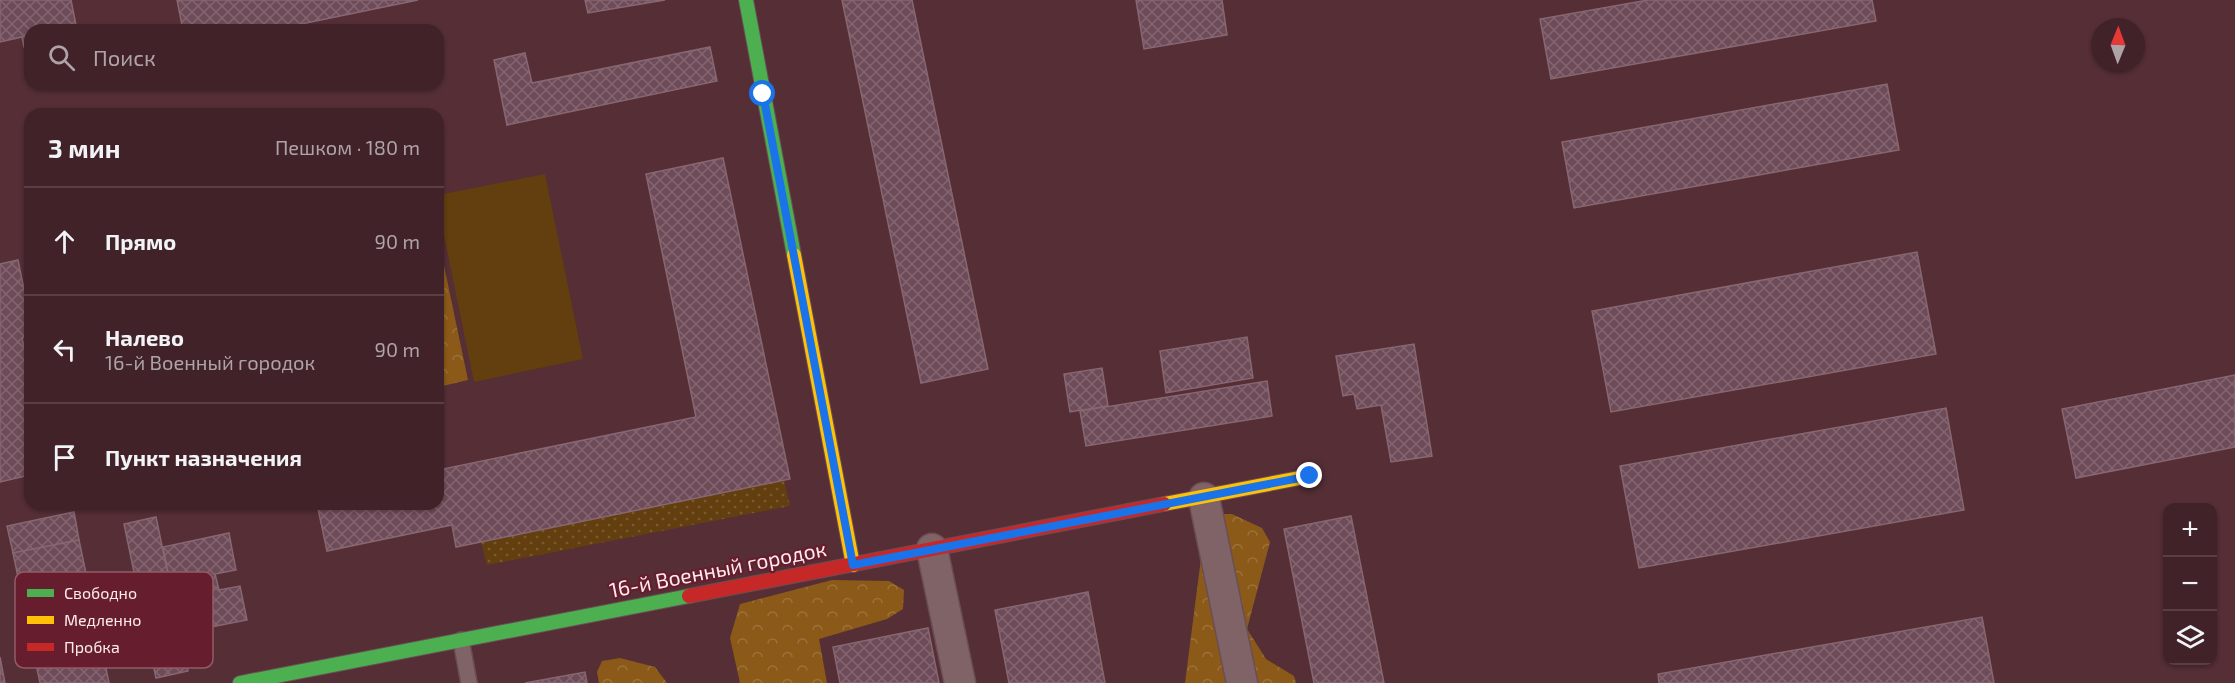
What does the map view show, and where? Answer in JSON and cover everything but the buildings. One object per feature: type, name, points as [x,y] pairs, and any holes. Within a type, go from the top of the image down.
[{"type":"street","points":[[746,0],[853,565]]},
{"type":"street","name":"16-й Военный городок","points":[[240,683],[1310,476]]},
{"type":"street","points":[[1204,498],[1242,683]]},
{"type":"street","points":[[932,549],[960,683]]},
{"type":"lane","points":[[461,640],[469,683]]},
{"type":"shaded area","points":[[545,174],[583,359],[474,382],[444,235],[444,194]]},
{"type":"shaded area","points":[[784,480],[790,506],[487,565],[481,542]]},
{"type":"green space","points":[[444,266],[468,380],[444,386]]},
{"type":"green space","points":[[1215,514],[1232,514],[1262,528],[1270,542],[1247,629],[1266,659],[1294,676],[1296,683],[1185,683],[1205,527]]},
{"type":"green space","points":[[832,580],[889,581],[904,590],[903,609],[887,619],[819,639],[827,683],[740,683],[730,638],[740,604]]},
{"type":"green space","points":[[620,658],[655,667],[667,683],[599,683],[597,672],[602,661]]},
{"type":"traffic: fast","points":[[746,0],[794,255]]},
{"type":"traffic: fast","points":[[240,683],[689,596]]},
{"type":"traffic: slow","points":[[794,255],[853,565]]},
{"type":"traffic: slow","points":[[1164,504],[1310,476]]},
{"type":"traffic: jam","points":[[689,596],[1164,504]]},
{"type":"route","points":[[763,94],[853,565],[1310,476]]}]
